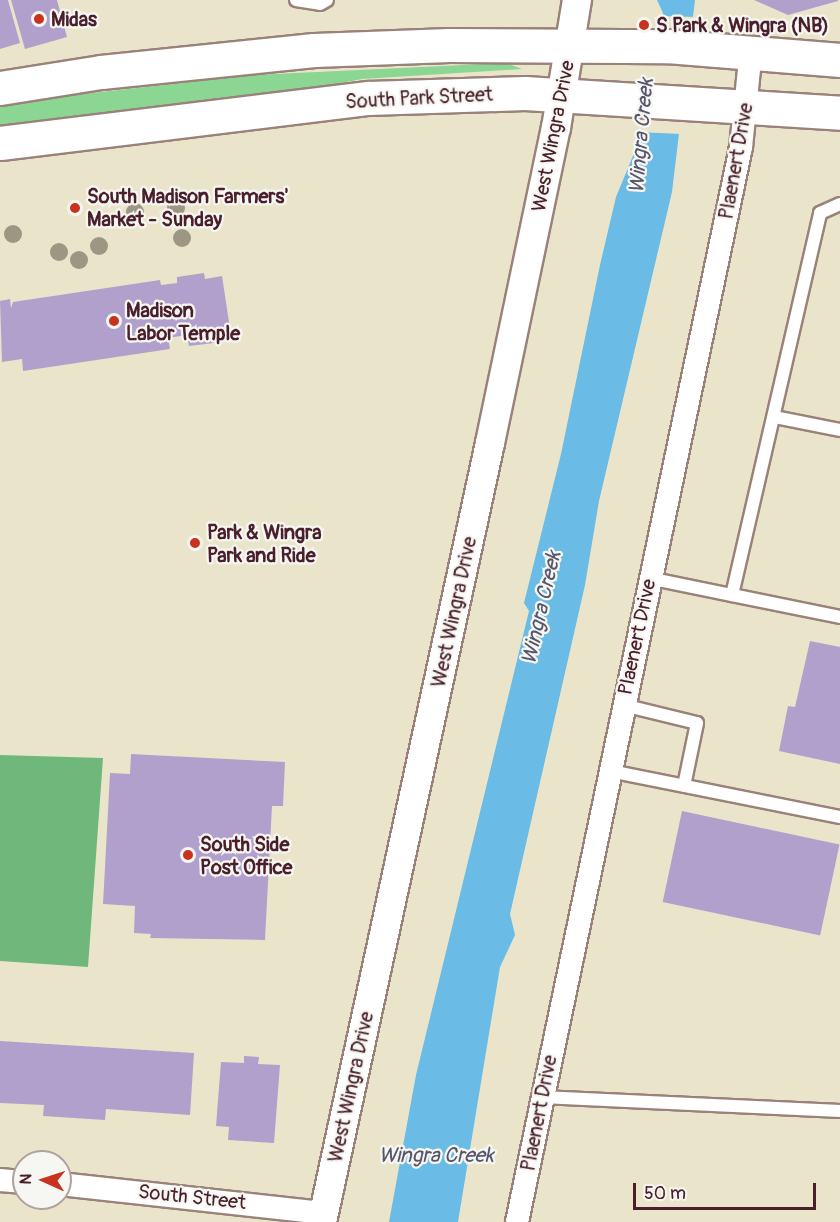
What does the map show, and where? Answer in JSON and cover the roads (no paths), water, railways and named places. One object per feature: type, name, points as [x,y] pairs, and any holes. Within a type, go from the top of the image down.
[{"type":"main road","points":[[0,88],[110,70],[314,50],[569,45],[712,49],[838,57]]},
{"type":"main road","name":"South Park Street","points":[[0,143],[368,98],[525,93],[840,112]]},
{"type":"street","name":"West Wingra Drive","points":[[323,1217],[562,96],[577,0]]},
{"type":"street","name":"Plaenert Drive","points":[[517,1222],[649,579],[741,147],[751,51]]},
{"type":"street","name":"South Street","points":[[72,1186],[323,1217]]},
{"type":"lane","points":[[296,0],[320,4],[327,0]]},
{"type":"lane","points":[[732,595],[820,213],[840,204]]},
{"type":"lane","points":[[774,417],[840,430]]},
{"type":"lane","points":[[649,579],[840,617]]},
{"type":"lane","points":[[623,705],[698,723],[684,786]]},
{"type":"lane","points":[[609,771],[840,817]]},
{"type":"lane","points":[[542,1096],[840,1111]]},
{"type":"water","name":"Wingra Creek","points":[[657,0],[695,0],[672,192],[599,501],[585,585],[510,914],[515,935],[500,967],[458,1222],[389,1222],[416,1075],[529,611],[524,603],[561,454],[600,265],[616,197],[637,146],[663,13]]},
{"type":"place","name":"Midas","points":[[39,19]]},
{"type":"place","name":"S Park & Wingra (NB)","points":[[644,25]]},
{"type":"place","name":"South Madison Farmers' Market - Sunday","points":[[75,208]]},
{"type":"place","name":"Madison Labor Temple","points":[[114,321]]},
{"type":"place","name":"Park & Wingra Park and Ride","points":[[195,543]]},
{"type":"place","name":"South Side Post Office","points":[[188,855]]}]
